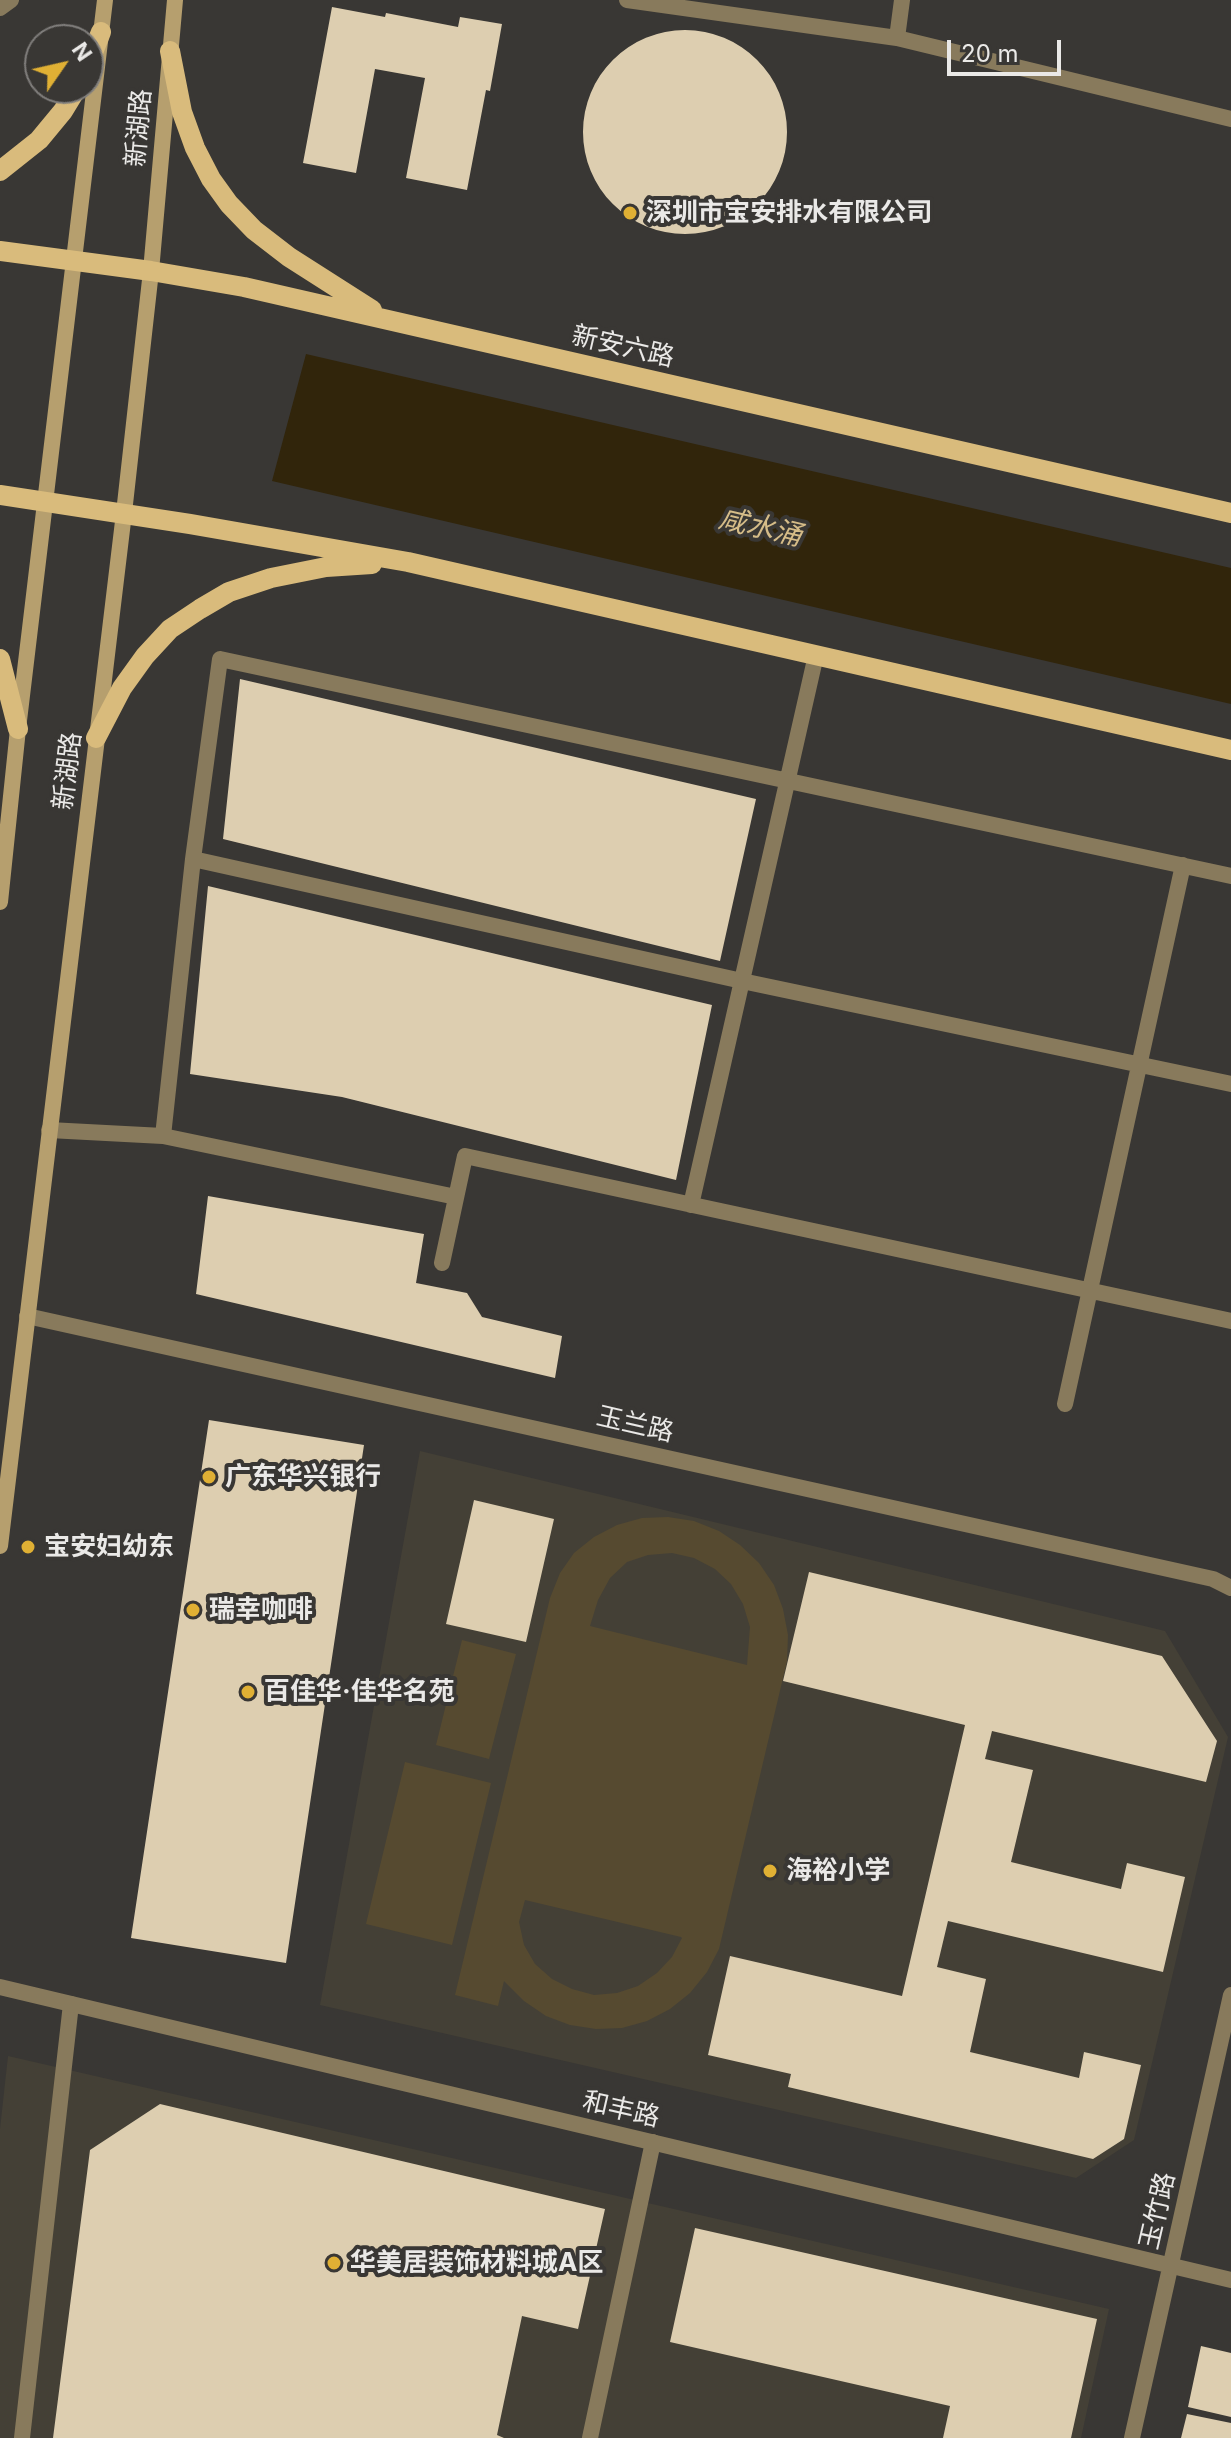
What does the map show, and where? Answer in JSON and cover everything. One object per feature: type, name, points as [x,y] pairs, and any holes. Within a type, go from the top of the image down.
[{"type":"main road","name":"新湖路","points":[[102,24],[105,0]]},
{"type":"main road","name":"新湖路","points":[[0,1546],[124,513],[151,271],[175,0]]},
{"type":"main road","points":[[170,51],[182,112],[195,148],[211,179],[229,204],[254,230],[289,257],[390,320]]},
{"type":"main road","points":[[0,171],[39,140],[67,104]]},
{"type":"main road","name":"新湖路","points":[[0,902],[92,104]]},
{"type":"main road","name":"新安六路","points":[[0,251],[244,287],[1231,513]]},
{"type":"main road","points":[[0,495],[408,562],[1231,750]]},
{"type":"main road","points":[[96,738],[122,688],[145,656],[170,629],[219,598],[271,578],[326,567],[408,562]]},
{"type":"main road","points":[[0,659],[18,729]]},
{"type":"street","points":[[0,8],[11,0]]},
{"type":"street","points":[[627,0],[897,38],[1231,119]]},
{"type":"street","points":[[897,38],[902,0]]},
{"type":"street","points":[[691,1205],[816,655]]},
{"type":"street","points":[[163,1136],[193,859],[220,659],[1231,876]]},
{"type":"street","points":[[193,859],[742,981],[1231,1084]]},
{"type":"street","points":[[1065,1404],[1183,865]]},
{"type":"street","points":[[49,1130],[163,1136],[456,1197]]},
{"type":"street","points":[[442,1263],[465,1156],[1231,1321]]},
{"type":"street","name":"玉兰路","points":[[27,1316],[1213,1579],[1231,1588]]},
{"type":"street","name":"和丰路","points":[[0,1987],[1231,2280]]},
{"type":"street","name":"玉竹路","points":[[1132,2438],[1231,1995]]},
{"type":"street","points":[[22,2438],[71,2004]]},
{"type":"street","points":[[590,2438],[653,2142]]},
{"type":"shaded area","name":"海裕小学","points":[[420,1451],[1165,1631],[1228,1737],[1134,2140],[1076,2178],[320,2005]]},
{"type":"shaded area","points":[[668,1517],[694,1521],[719,1531],[759,1563],[774,1585],[783,1609],[788,1635],[787,1661],[719,1949],[707,1972],[690,1993],[670,2009],[647,2021],[622,2028],[596,2029],[570,2025],[546,2016],[524,2001],[504,1981],[498,2006],[455,1995],[550,1598],[560,1573],[574,1553],[594,1537],[617,1525],[642,1518]],"holes":[[[672,1553],[694,1558],[715,1569],[731,1584],[743,1604],[750,1627],[747,1665],[590,1626],[598,1600],[610,1578],[627,1562],[648,1555]],[[525,1900],[681,1937],[682,1938],[672,1957],[657,1973],[638,1986],[617,1993],[594,1995],[552,1979],[535,1964],[524,1945],[519,1922]]]},
{"type":"shaded area","points":[[462,1640],[516,1654],[489,1759],[436,1745]]},
{"type":"shaded area","points":[[405,1762],[491,1783],[452,1945],[366,1924]]},
{"type":"shaded area","points":[[8,2056],[1109,2309],[1081,2438],[0,2438],[0,2129]]},
{"type":"water","name":"咸水涌","points":[[306,354],[1231,568],[1231,704],[272,481]]},
{"type":"building","points":[[332,7],[385,17],[386,13],[458,27],[460,17],[502,24],[467,190],[406,178],[425,78],[375,69],[356,173],[303,163]]},
{"type":"building","points":[[685,30],[724,37],[757,60],[780,93],[787,132],[780,171],[757,204],[724,227],[685,234],[646,227],[613,204],[590,171],[583,132],[590,93],[613,60],[646,37]]},
{"type":"building","points":[[240,679],[756,799],[720,961],[223,839]]},
{"type":"building","points":[[208,886],[712,1005],[676,1180],[342,1097],[190,1074]]},
{"type":"building","points":[[208,1196],[424,1234],[416,1283],[467,1293],[482,1317],[562,1336],[555,1378],[196,1294]]},
{"type":"building","name":"百佳华·佳华名苑","points":[[209,1420],[364,1445],[286,1963],[131,1938]]},
{"type":"building","points":[[474,1500],[554,1519],[526,1642],[446,1624]]},
{"type":"building","points":[[809,1572],[1162,1656],[1217,1741],[1206,1782],[992,1731],[985,1759],[1033,1770],[1011,1862],[1121,1889],[1127,1863],[1185,1877],[1163,1972],[948,1921],[937,1967],[986,1979],[970,2052],[1079,2078],[1084,2052],[1141,2065],[1124,2139],[1093,2159],[788,2087],[791,2074],[708,2055],[730,1956],[902,1996],[965,1725],[783,1681]]},
{"type":"building","name":"华美居装饰材料城A区","points":[[160,2104],[605,2209],[578,2329],[522,2316],[497,2435],[504,2438],[53,2438],[90,2150]]},
{"type":"building","points":[[695,2228],[1097,2319],[1071,2438],[943,2438],[950,2406],[670,2342]]},
{"type":"building","points":[[1201,2346],[1231,2353],[1231,2417],[1188,2407]]},
{"type":"building","points":[[1187,2414],[1231,2423],[1231,2438],[1181,2438]]},
{"type":"place","name":"深圳市宝安排水有限公司","points":[[630,213]]},
{"type":"place","name":"广东华兴银行","points":[[209,1477]]},
{"type":"place","name":"宝安妇幼东","points":[[28,1547]]},
{"type":"place","name":"瑞幸咖啡","points":[[193,1610]]},
{"type":"place","name":"百佳华·佳华名苑","points":[[248,1692]]},
{"type":"place","name":"海裕小学","points":[[770,1871]]},
{"type":"place","name":"华美居装饰材料城A区","points":[[334,2263]]}]
